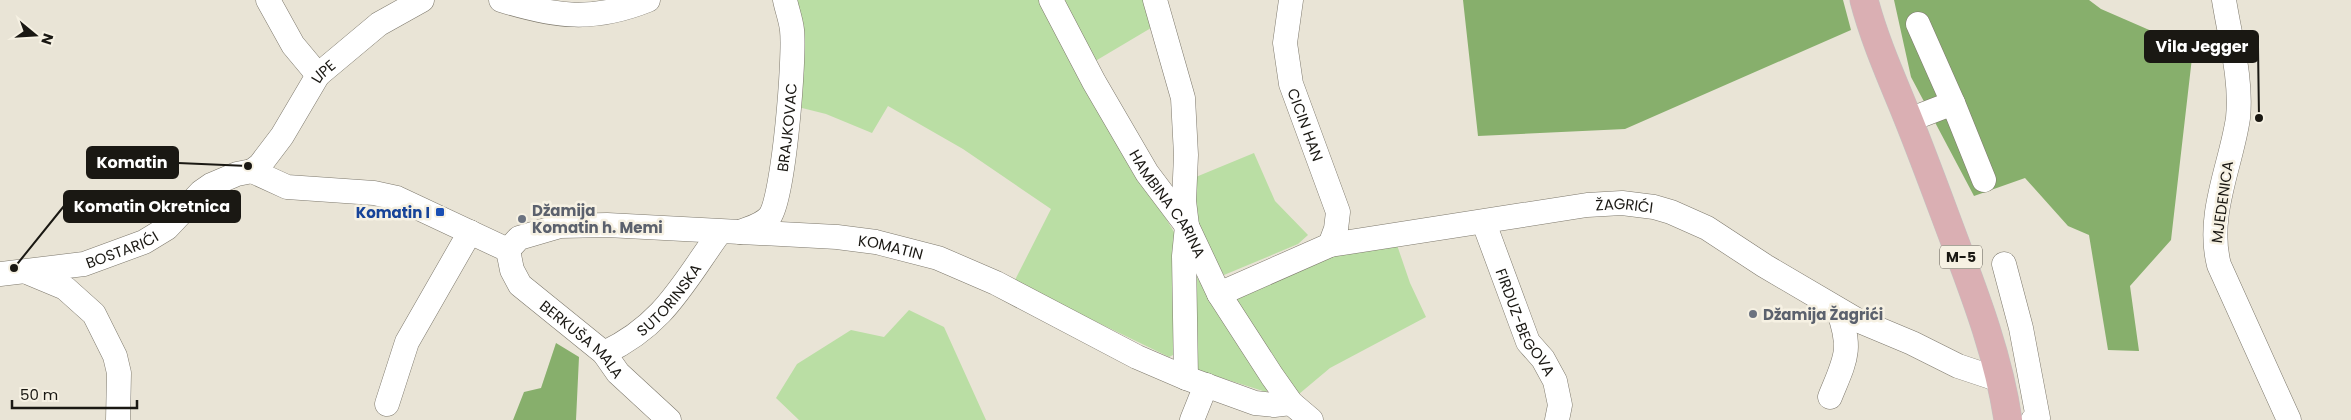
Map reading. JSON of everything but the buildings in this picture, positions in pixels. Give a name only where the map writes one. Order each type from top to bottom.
[{"type":"main road","name":"M-5","points":[[1867,12],[1971,284],[2005,398]]},
{"type":"street","points":[[268,0],[293,44],[318,76]]},
{"type":"street","name":"LIPE","points":[[252,171],[260,165],[282,136],[318,76],[380,24],[422,0]]},
{"type":"street","points":[[500,0],[555,13],[592,16],[622,10],[648,0]]},
{"type":"street","name":"BRAJKOVAC","points":[[728,232],[757,226],[770,216],[779,185],[788,123],[791,74],[792,30],[785,0]]},
{"type":"street","name":"HAMBINA CARINA","points":[[1051,0],[1094,82],[1147,173],[1187,226],[1219,294],[1291,403],[1311,420]]},
{"type":"street","points":[[1155,0],[1183,98],[1186,155],[1184,201],[1187,226],[1184,256],[1196,381],[1192,420]]},
{"type":"street","name":"CICIN HAN","points":[[1291,0],[1285,43],[1291,84],[1338,212],[1336,229],[1330,245]]},
{"type":"street","name":"MJEDENICA","points":[[2224,0],[2239,85],[2238,118],[2222,181],[2214,247],[2218,265],[2289,420]]},
{"type":"street","points":[[1918,24],[1984,180]]},
{"type":"street","points":[[1909,120],[1953,103]]},
{"type":"street","points":[[252,171],[287,188],[374,193],[396,198],[508,250]]},
{"type":"street","name":"BOSTARIĆI","points":[[0,274],[84,264],[144,242],[167,228],[201,192],[211,185],[237,174],[252,171]]},
{"type":"street","name":"ŽAGRIĆI","points":[[1219,294],[1330,245],[1606,203],[1654,207],[1707,228],[1838,310],[1958,366],[1994,378],[2005,398]]},
{"type":"street","name":"FIRDUZ-BEGOVA","points":[[1484,223],[1528,342],[1543,359],[1555,381],[1560,405],[1557,420]]},
{"type":"street","name":"KOMATIN","points":[[508,250],[519,238],[560,226],[607,225],[837,237],[876,242],[938,258],[996,283],[1137,357],[1255,404],[1274,405],[1291,403]]},
{"type":"street","points":[[387,404],[407,342],[470,232]]},
{"type":"street","name":"SUTORINSKA","points":[[604,353],[633,338],[670,304],[728,232]]},
{"type":"street","name":"BERKUŠA MALA","points":[[508,250],[512,270],[520,285],[604,353],[618,373],[669,420]]},
{"type":"street","points":[[2004,264],[2021,328],[2035,419]]},
{"type":"street","points":[[27,272],[65,288],[94,314],[115,356],[119,373],[118,420]]},
{"type":"street","points":[[1830,397],[1844,362],[1847,347],[1847,333],[1838,310]]},
{"type":"green space","points":[[790,0],[1043,0],[1079,72],[1174,232],[1177,353],[1169,357],[1014,282],[1051,209],[963,149],[888,106],[872,133],[826,114],[794,106]]},
{"type":"green space","points":[[1064,0],[1149,0],[1156,25],[1092,63]]},
{"type":"green space","points":[[1463,0],[1843,0],[1851,30],[1625,129],[1478,136]]},
{"type":"green space","points":[[1894,0],[2089,0],[2101,9],[2193,49],[2171,240],[2130,286],[2139,351],[2108,350],[2089,235],[2068,226],[2025,178],[1974,196],[1911,77]]},
{"type":"green space","points":[[1254,153],[1275,201],[1308,235],[1298,244],[1224,275],[1199,232],[1191,179]]},
{"type":"green space","points":[[1397,245],[1410,283],[1426,317],[1330,368],[1299,394],[1274,366],[1233,295],[1325,255]]},
{"type":"green space","points":[[1188,256],[1198,279],[1267,380],[1270,389],[1266,392],[1187,367]]},
{"type":"green space","points":[[909,310],[944,327],[986,420],[799,420],[776,398],[797,364],[851,330],[884,337]]},
{"type":"green space","points":[[556,343],[579,357],[576,420],[513,420],[524,392],[541,388]]},
{"type":"place","name":"Vila Jegger","points":[[2259,118]]},
{"type":"place","name":"Komatin","points":[[248,166]]},
{"type":"place","name":"Komatin I","points":[[440,212]]},
{"type":"place","name":"Džamija Komatin h. Memi","points":[[522,219]]},
{"type":"place","name":"Komatin Okretnica","points":[[14,268]]},
{"type":"place","name":"Džamija Žagrići","points":[[1753,314]]}]
